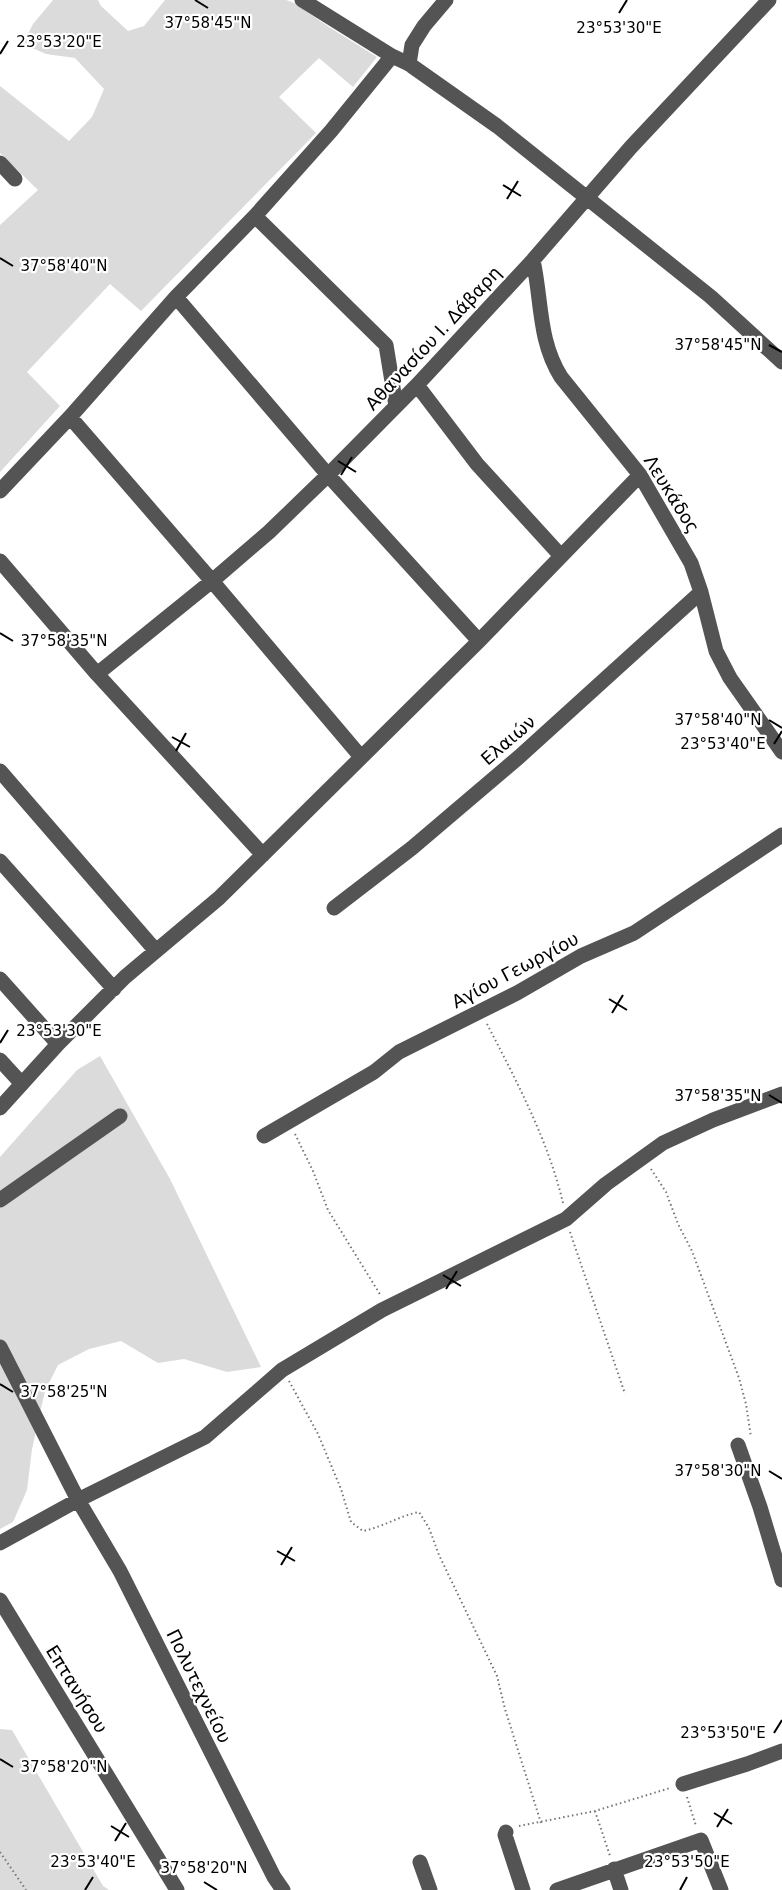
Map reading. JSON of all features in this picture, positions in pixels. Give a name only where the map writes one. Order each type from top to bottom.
[{"type":"street","points":[[302,0],[392,56],[409,64],[497,126],[711,297],[782,362]]},
{"type":"street","points":[[409,64],[412,45],[424,26],[447,0]]},
{"type":"street","name":"Αθανασίου Ι. Δάβαρη","points":[[98,674],[212,582],[269,532],[328,475],[417,385],[533,260],[685,89],[769,0]]},
{"type":"street","points":[[0,491],[70,417],[176,297],[255,216],[331,131],[392,56]]},
{"type":"street","points":[[0,163],[15,179]]},
{"type":"street","points":[[255,216],[386,345],[396,406]]},
{"type":"street","name":"Λευκάδος","points":[[533,260],[545,343],[552,362],[561,377],[640,475],[691,563],[716,651],[730,678],[782,752]]},
{"type":"street","points":[[176,297],[328,475],[479,641]]},
{"type":"street","points":[[417,385],[477,464],[561,556]]},
{"type":"street","points":[[70,417],[361,757]]},
{"type":"street","points":[[0,1108],[58,1044],[114,989],[219,898],[263,855],[479,641],[640,475]]},
{"type":"street","points":[[0,561],[98,674],[263,855]]},
{"type":"street","name":"Ελαιών","points":[[334,908],[412,848],[519,757],[701,592]]},
{"type":"street","points":[[0,771],[156,951]]},
{"type":"street","name":"Αγίου Γεωργίου","points":[[264,1136],[374,1072],[399,1053],[517,993],[581,956],[634,933],[782,835]]},
{"type":"street","points":[[0,861],[114,989]]},
{"type":"street","points":[[0,979],[58,1044]]},
{"type":"street","points":[[0,1060],[22,1084]]},
{"type":"street","points":[[0,1543],[78,1500],[205,1437],[282,1370],[388,1307],[566,1219],[606,1184],[678,1134],[782,1094]]},
{"type":"street","points":[[0,1200],[120,1116]]},
{"type":"street","name":"Πολυτεχνείου","points":[[0,1347],[78,1500],[120,1570],[224,1779],[274,1877],[283,1890]]},
{"type":"street","points":[[746,1444],[760,1507],[782,1580]]},
{"type":"street","name":"Επτανήσου","points":[[0,1600],[177,1890]]},
{"type":"street","points":[[683,1784],[782,1751]]},
{"type":"street","points":[[506,1832],[505,1835],[523,1890]]},
{"type":"street","points":[[557,1890],[701,1840],[721,1890]]},
{"type":"street","points":[[420,1862],[430,1890]]},
{"type":"street","points":[[614,1869],[621,1890]]},
{"type":"path","points":[[481,1011],[537,1124],[558,1182],[566,1219],[625,1394]]},
{"type":"path","points":[[289,1121],[314,1171],[328,1210],[388,1307]]},
{"type":"path","points":[[644,1157],[666,1192],[678,1224],[692,1251],[739,1378],[746,1404],[746,1444]]},
{"type":"path","points":[[282,1370],[318,1434],[342,1489],[351,1522],[363,1531],[380,1528],[407,1514],[419,1512],[429,1527],[439,1555],[497,1676],[541,1823]]},
{"type":"path","points":[[506,1832],[510,1828],[595,1810],[683,1784],[701,1840]]},
{"type":"path","points":[[595,1810],[614,1869]]},
{"type":"path","points":[[0,1851],[27,1890]]},
{"type":"shaded area","points":[[53,0],[98,0],[101,6],[128,31],[144,26],[165,0],[286,0],[377,57],[353,87],[319,58],[279,97],[316,133],[141,311],[110,284],[27,372],[60,406],[0,472],[0,225],[38,190],[0,153],[0,86],[69,141],[92,117],[104,89],[75,58],[46,54],[23,44],[33,24]]},
{"type":"shaded area","points":[[100,1056],[170,1179],[261,1367],[227,1372],[184,1359],[158,1363],[121,1341],[89,1349],[58,1365],[45,1391],[32,1449],[27,1490],[13,1522],[0,1529],[0,1157],[77,1070]]},
{"type":"shaded area","points":[[0,1729],[12,1730],[103,1886],[109,1890],[0,1890]]}]
